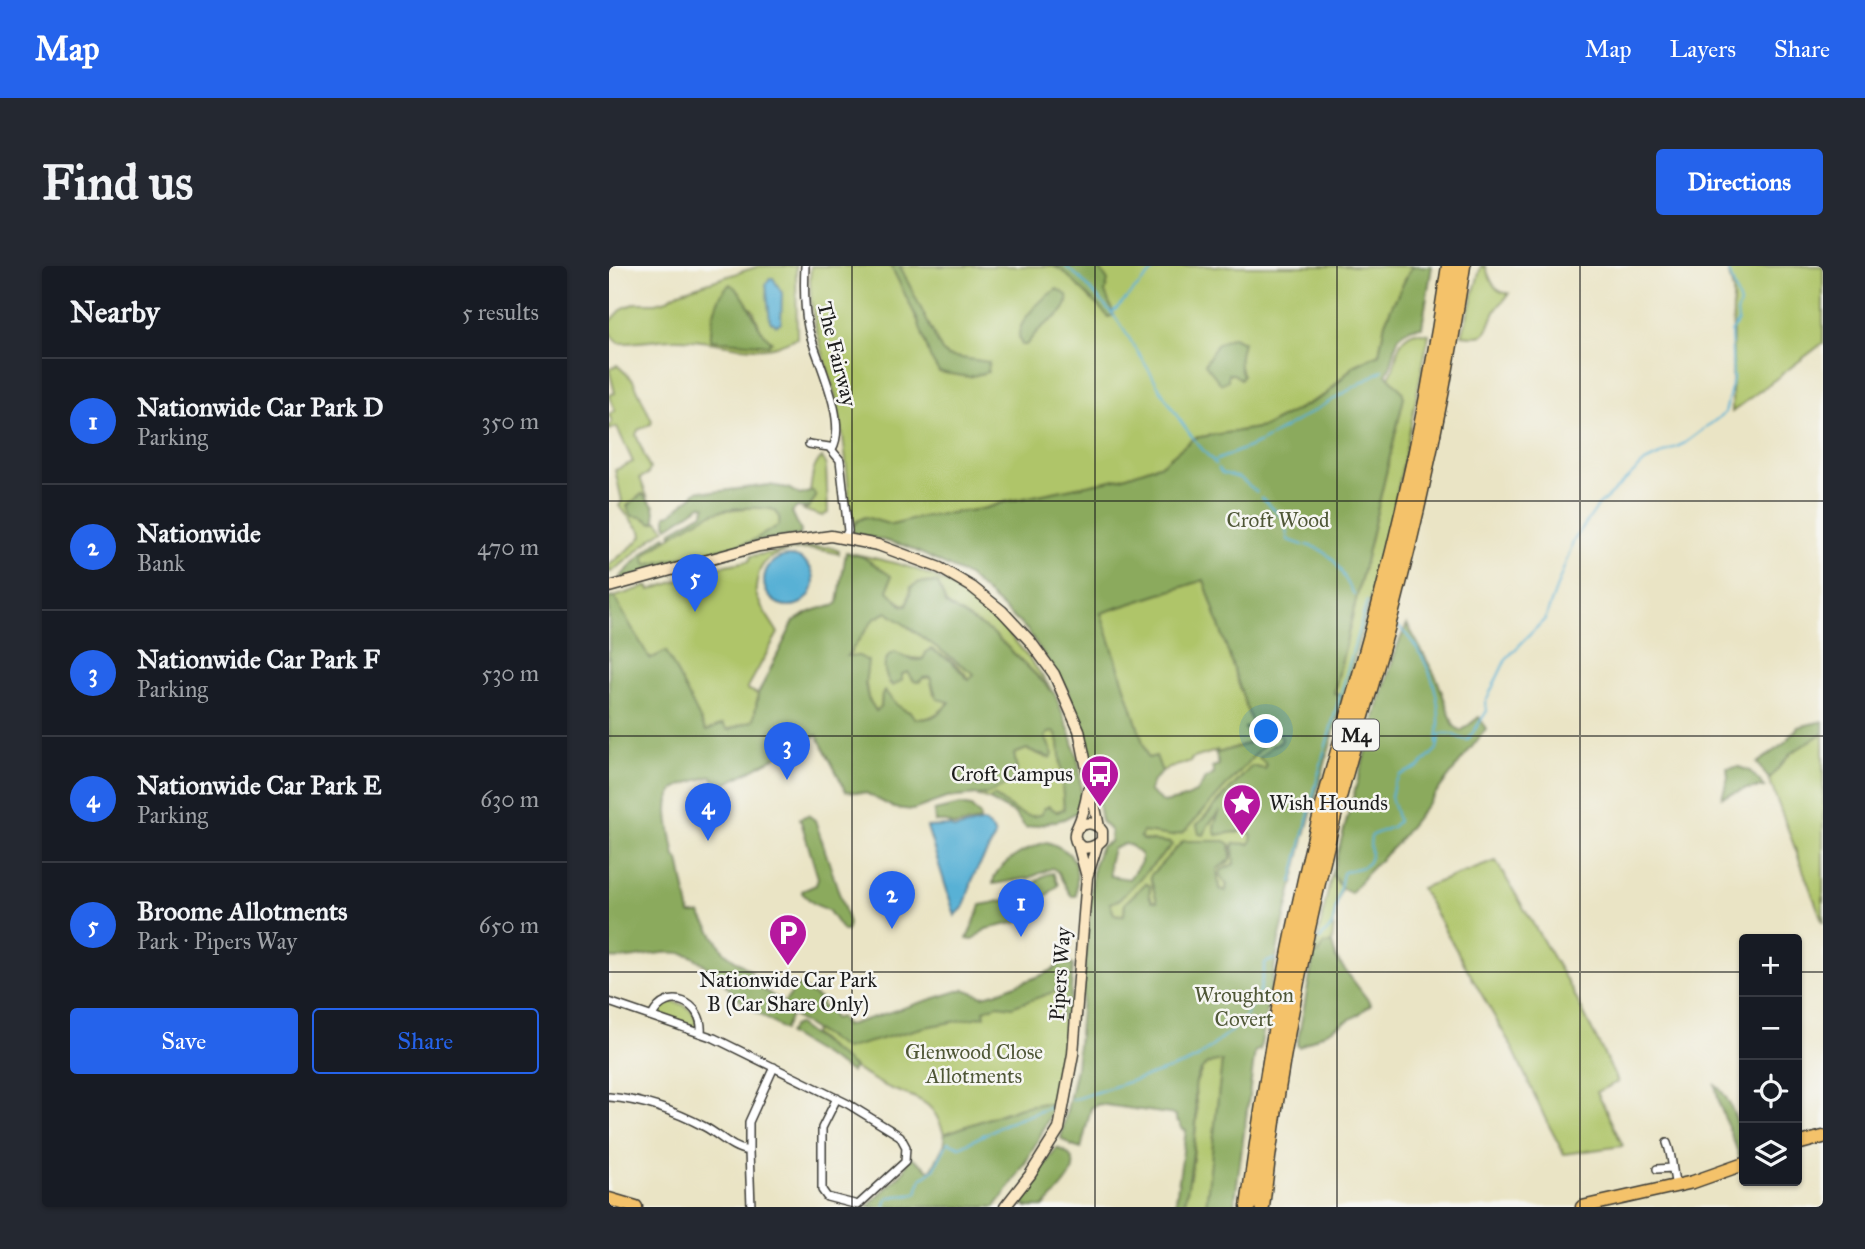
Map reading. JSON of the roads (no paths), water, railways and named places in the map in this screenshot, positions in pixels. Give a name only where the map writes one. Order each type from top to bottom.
[{"type":"highway","name":"M4","points":[[1248,1207],[1271,1050],[1304,886],[1396,538],[1417,446],[1449,266]]},
{"type":"highway","name":"M4","points":[[1262,1207],[1278,1089],[1310,924],[1341,789],[1388,626],[1416,514],[1444,383],[1464,266]]},
{"type":"main road","points":[[609,587],[759,546],[834,536],[878,545],[940,568],[978,591],[1010,619],[1037,649],[1063,691],[1082,742],[1089,787],[1103,836],[1097,845],[1084,848],[1078,844],[1075,837],[1089,787]]},
{"type":"main road","points":[[1077,828],[1087,824],[1099,827]]},
{"type":"main road","name":"Pipers Way","points":[[1078,844],[1087,877]]},
{"type":"main road","name":"Pipers Way","points":[[1005,1207],[1058,1133],[1073,1054],[1087,877],[1097,845]]},
{"type":"main road","points":[[1802,1143],[1823,1137]]},
{"type":"main road","points":[[1582,1207],[1676,1186],[1739,1166]]},
{"type":"main road","points":[[609,1199],[636,1207]]},
{"type":"street","name":"The Fairway","points":[[805,266],[804,303],[808,326],[831,396],[835,421],[837,440],[832,449]]},
{"type":"street","points":[[809,443],[832,449],[840,460],[849,531],[844,540]]},
{"type":"street","points":[[652,1016],[663,1002],[683,1001],[697,1013],[701,1033]]},
{"type":"street","points":[[609,1002],[701,1033],[837,1098],[894,1131],[905,1142],[906,1158],[903,1165],[858,1205],[827,1197],[822,1191],[822,1128],[837,1098]]},
{"type":"street","points":[[751,1207],[749,1122],[774,1067]]},
{"type":"street","points":[[609,1097],[649,1104],[670,1111],[712,1131],[734,1147],[749,1150]]},
{"type":"street","points":[[1667,1143],[1676,1186]]},
{"type":"street","points":[[1657,1169],[1673,1166],[1683,1160]]},
{"type":"water","points":[[773,278],[782,293],[781,322],[777,325],[770,321],[766,284]]},
{"type":"water","points":[[789,556],[807,563],[814,581],[807,599],[789,606],[771,599],[764,581],[771,563]]},
{"type":"water","points":[[984,822],[995,836],[974,875],[964,907],[955,916],[927,827],[949,826],[954,829]]},
{"type":"waterway","points":[[1065,266],[1080,278],[1111,312]]},
{"type":"waterway","points":[[1158,266],[1112,313],[1186,429],[1216,464]]},
{"type":"waterway","points":[[1437,748],[1441,734],[1468,740],[1487,711],[1485,703],[1506,659],[1545,619],[1574,540],[1598,506],[1645,462],[1685,443],[1725,413],[1733,379],[1731,332],[1738,321],[1740,304],[1727,266]]},
{"type":"waterway","points":[[1214,461],[1261,442],[1383,370]]},
{"type":"waterway","points":[[1218,468],[1222,473],[1240,478],[1257,492]]},
{"type":"waterway","points":[[1261,497],[1284,519],[1288,540],[1303,545]]},
{"type":"waterway","points":[[1306,545],[1330,557],[1354,594]]},
{"type":"waterway","points":[[1292,882],[1323,756],[1367,601]]},
{"type":"waterway","points":[[1399,627],[1416,647],[1429,670],[1438,709],[1437,744]]},
{"type":"waterway","points":[[1320,939],[1332,926],[1343,873],[1367,864],[1372,835],[1392,827],[1398,821],[1391,797],[1394,783],[1400,775],[1419,767],[1437,749]]},
{"type":"waterway","points":[[1072,1100],[1185,1064],[1199,1057],[1242,1022],[1260,990],[1265,963],[1275,959]]},
{"type":"waterway","points":[[884,1207],[887,1199],[891,1197],[917,1193],[921,1179],[934,1169],[948,1142],[960,1147],[1005,1124],[1054,1106]]},
{"type":"place","name":"Broome Allotments","points":[[695,612]]},
{"type":"place","name":"Nationwide Car Park F","points":[[787,780]]},
{"type":"place","name":"Croft Campus","points":[[1100,808]]},
{"type":"place","name":"Wish Hounds","points":[[1242,837]]},
{"type":"place","name":"Nationwide Car Park E","points":[[708,841]]},
{"type":"place","name":"Nationwide","points":[[892,929]]},
{"type":"place","name":"Nationwide Car Park D","points":[[1021,937]]},
{"type":"place","name":"Nationwide Car Park B (Car Share Only)","points":[[788,967]]},
{"type":"park label","name":"Croft Wood","points":[[1278,520]]},
{"type":"park label","name":"Wroughton Covert","points":[[1244,1007]]},
{"type":"park label","name":"Glenwood Close Allotments","points":[[974,1064]]}]
